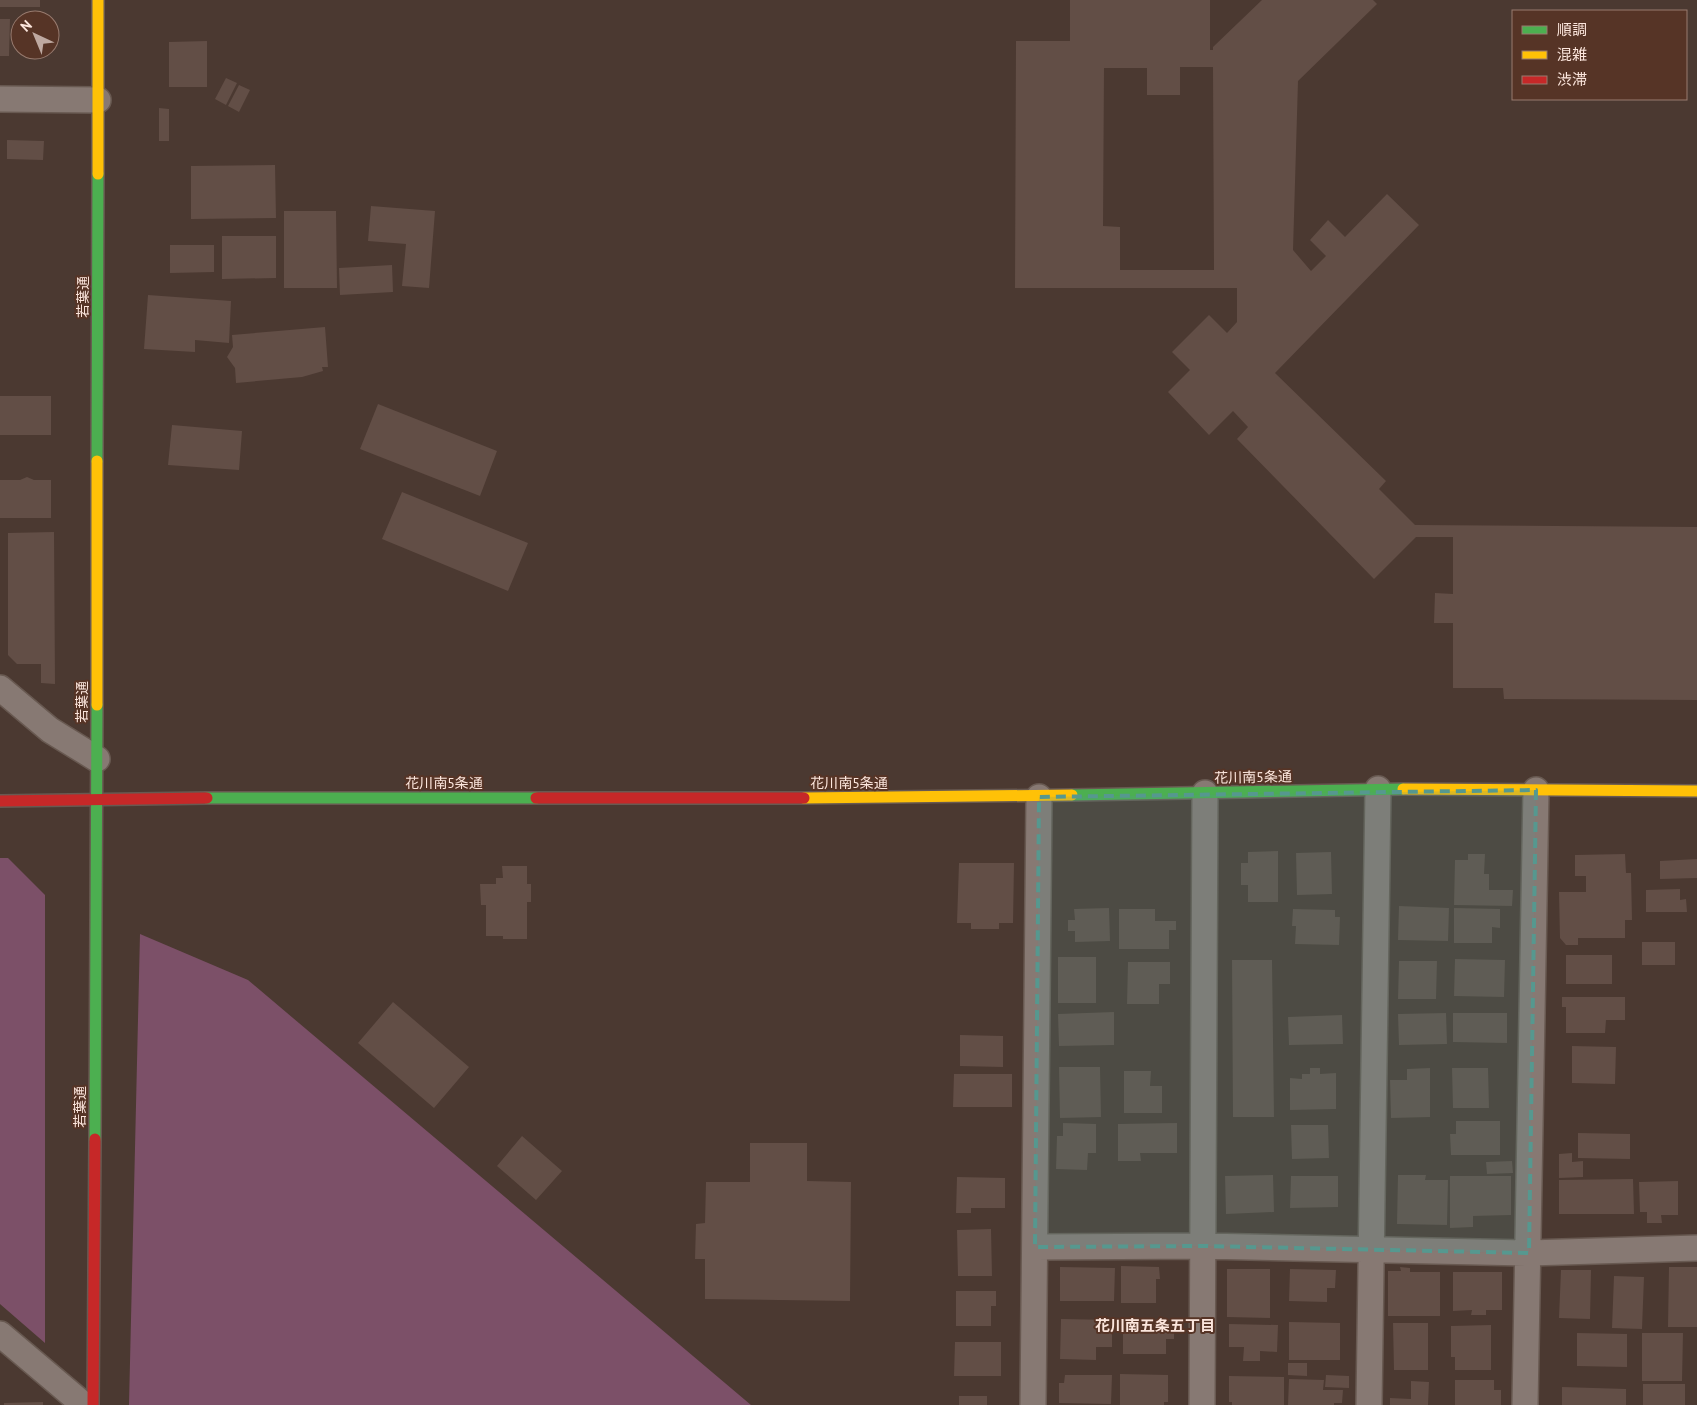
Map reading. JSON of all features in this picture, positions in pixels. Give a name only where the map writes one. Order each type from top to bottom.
[{"type":"street","name":"若葉通","points":[[93,1405],[97,759],[98,0]]},
{"type":"street","points":[[0,99],[98,100]]},
{"type":"street","points":[[0,688],[50,730],[97,759]]},
{"type":"street","points":[[1369,1405],[1378,789]]},
{"type":"street","name":"花川南5条通","points":[[0,801],[148,798],[1039,797],[1378,789],[1697,790]]},
{"type":"street","points":[[1525,1405],[1536,790]]},
{"type":"street","points":[[1202,1405],[1205,793]]},
{"type":"street","points":[[1033,1405],[1039,797]]},
{"type":"street","points":[[1035,1247],[1203,1246],[1529,1253],[1697,1248]]},
{"type":"street","points":[[2,1338],[84,1405]]},
{"type":"highlighted area","points":[[1536,790],[1529,1253],[1203,1246],[1035,1247],[1039,797]]},
{"type":"shaded area","points":[[0,858],[8,858],[45,895],[45,1343],[0,1304]]},
{"type":"shaded area","points":[[140,934],[248,980],[751,1405],[129,1405]]},
{"type":"building","points":[[0,0],[40,0],[40,7],[0,7]]},
{"type":"building","points":[[1070,0],[1210,0],[1210,50],[1213,50],[1213,47],[1262,0],[1373,0],[1377,4],[1298,81],[1293,250],[1311,271],[1326,256],[1310,240],[1328,220],[1345,237],[1387,194],[1419,225],[1275,373],[1386,481],[1379,489],[1415,525],[1697,527],[1697,700],[1504,699],[1503,688],[1453,688],[1453,623],[1434,623],[1435,593],[1453,594],[1453,537],[1416,537],[1374,579],[1237,439],[1248,427],[1233,411],[1209,435],[1168,392],[1190,370],[1172,352],[1209,315],[1227,333],[1237,322],[1237,288],[1015,288],[1016,41],[1070,41]],"holes":[[[1180,67],[1213,67],[1214,270],[1120,270],[1120,227],[1103,226],[1104,68],[1147,68],[1147,95],[1180,95]]]},
{"type":"building","points":[[0,19],[10,19],[9,56],[0,56]]},
{"type":"building","points":[[207,41],[207,87],[169,87],[169,42]]},
{"type":"building","points":[[226,78],[237,83],[226,105],[215,99]]},
{"type":"building","points":[[239,85],[250,90],[239,112],[228,106]]},
{"type":"building","points":[[159,108],[169,109],[169,141],[159,141]]},
{"type":"building","points":[[7,140],[44,141],[43,160],[7,159]]},
{"type":"building","points":[[275,165],[276,218],[191,219],[191,166]]},
{"type":"building","points":[[371,206],[435,211],[429,288],[402,286],[406,244],[368,241]]},
{"type":"building","points":[[284,211],[336,211],[337,288],[284,288]]},
{"type":"building","points":[[222,236],[276,236],[276,278],[222,279]]},
{"type":"building","points":[[170,245],[214,245],[214,272],[170,273]]},
{"type":"building","points":[[392,265],[393,292],[340,295],[339,268]]},
{"type":"building","points":[[148,295],[231,301],[229,343],[195,340],[195,352],[144,349]]},
{"type":"building","points":[[325,327],[328,367],[322,367],[323,371],[302,377],[236,383],[235,368],[227,357],[233,347],[232,335]]},
{"type":"building","points":[[0,396],[51,396],[51,435],[0,435]]},
{"type":"building","points":[[378,404],[497,451],[480,496],[360,449]]},
{"type":"building","points":[[172,425],[242,431],[239,470],[168,465]]},
{"type":"building","points":[[27,477],[34,480],[51,480],[51,518],[0,518],[0,480],[20,480]]},
{"type":"building","points":[[402,492],[528,543],[508,591],[382,539]]},
{"type":"building","points":[[54,532],[55,684],[41,683],[41,664],[17,664],[8,655],[8,533]]},
{"type":"building","points":[[1278,851],[1278,902],[1248,902],[1248,885],[1241,885],[1241,863],[1248,863],[1248,852]]},
{"type":"building","points":[[1331,852],[1332,894],[1297,895],[1296,853]]},
{"type":"building","points":[[1468,854],[1485,854],[1484,874],[1489,874],[1489,890],[1513,890],[1512,906],[1454,905],[1455,860],[1468,860]]},
{"type":"building","points":[[1625,854],[1626,873],[1631,873],[1632,920],[1625,920],[1625,938],[1578,938],[1578,945],[1566,945],[1560,938],[1559,892],[1586,892],[1586,876],[1575,876],[1575,855]]},
{"type":"building","points":[[1697,859],[1697,878],[1660,879],[1660,861]]},
{"type":"building","points":[[959,863],[1014,863],[1013,923],[999,923],[999,929],[971,929],[971,923],[957,923]]},
{"type":"building","points":[[502,866],[527,866],[527,884],[531,884],[531,902],[527,902],[527,939],[503,939],[503,936],[486,936],[486,905],[481,905],[480,884],[496,884],[496,878],[503,878]]},
{"type":"building","points":[[1680,889],[1680,900],[1686,899],[1687,912],[1646,912],[1646,890]]},
{"type":"building","points":[[1399,906],[1449,908],[1448,941],[1398,940]]},
{"type":"building","points":[[1109,908],[1110,941],[1075,942],[1075,931],[1068,931],[1068,920],[1075,920],[1074,909]]},
{"type":"building","points":[[1454,908],[1500,909],[1500,928],[1492,927],[1492,943],[1454,943]]},
{"type":"building","points":[[1119,909],[1155,909],[1155,921],[1176,921],[1176,930],[1169,930],[1169,949],[1119,949]]},
{"type":"building","points":[[1293,909],[1335,910],[1335,917],[1340,917],[1339,945],[1295,944],[1296,926],[1292,926]]},
{"type":"building","points":[[1642,942],[1675,942],[1675,965],[1642,965]]},
{"type":"building","points":[[1566,955],[1612,955],[1612,984],[1566,984]]},
{"type":"building","points":[[1058,957],[1096,957],[1096,1003],[1058,1003]]},
{"type":"building","points":[[1455,959],[1505,960],[1504,997],[1454,996]]},
{"type":"building","points":[[1232,960],[1272,960],[1274,1117],[1233,1117]]},
{"type":"building","points":[[1399,961],[1437,961],[1436,999],[1398,999]]},
{"type":"building","points":[[1128,962],[1170,962],[1170,984],[1159,984],[1159,1004],[1127,1004]]},
{"type":"building","points":[[1562,997],[1625,997],[1625,1020],[1606,1020],[1605,1033],[1566,1033],[1566,1007],[1562,1007]]},
{"type":"building","points":[[393,1002],[469,1067],[434,1108],[358,1043]]},
{"type":"building","points":[[1114,1012],[1114,1045],[1059,1046],[1058,1014]]},
{"type":"building","points":[[1446,1013],[1447,1044],[1399,1045],[1398,1014]]},
{"type":"building","points":[[1453,1013],[1507,1013],[1507,1043],[1453,1042]]},
{"type":"building","points":[[1342,1015],[1343,1044],[1289,1045],[1288,1017]]},
{"type":"building","points":[[960,1035],[1003,1036],[1003,1067],[960,1066]]},
{"type":"building","points":[[1572,1046],[1616,1047],[1615,1084],[1572,1083]]},
{"type":"building","points":[[1059,1067],[1100,1067],[1101,1117],[1060,1118]]},
{"type":"building","points":[[1310,1068],[1320,1068],[1320,1074],[1336,1073],[1336,1109],[1290,1110],[1290,1078],[1302,1079],[1302,1074],[1310,1074]]},
{"type":"building","points":[[1430,1068],[1430,1117],[1391,1118],[1390,1080],[1407,1080],[1407,1069]]},
{"type":"building","points":[[1452,1068],[1488,1068],[1489,1108],[1453,1108]]},
{"type":"building","points":[[1124,1071],[1151,1071],[1150,1086],[1162,1086],[1162,1113],[1124,1113]]},
{"type":"building","points":[[954,1074],[1012,1074],[1012,1107],[953,1107]]},
{"type":"building","points":[[1456,1121],[1500,1121],[1500,1155],[1451,1155],[1450,1134],[1456,1134]]},
{"type":"building","points":[[1063,1123],[1096,1124],[1096,1153],[1088,1153],[1087,1170],[1056,1169],[1057,1136],[1063,1136]]},
{"type":"building","points":[[1177,1123],[1177,1153],[1140,1153],[1141,1161],[1118,1161],[1118,1124]]},
{"type":"building","points":[[1291,1125],[1328,1125],[1329,1158],[1292,1159]]},
{"type":"building","points":[[1578,1133],[1630,1134],[1630,1159],[1578,1158]]},
{"type":"building","points":[[522,1136],[562,1171],[536,1200],[497,1166]]},
{"type":"building","points":[[750,1143],[807,1143],[807,1181],[851,1182],[850,1301],[705,1299],[705,1259],[695,1259],[696,1224],[705,1223],[706,1182],[750,1182]]},
{"type":"building","points":[[1572,1153],[1572,1162],[1583,1161],[1583,1177],[1559,1178],[1559,1154]]},
{"type":"building","points":[[1512,1161],[1513,1173],[1487,1174],[1486,1162]]},
{"type":"building","points":[[1273,1175],[1274,1212],[1226,1214],[1225,1176]]},
{"type":"building","points":[[1398,1175],[1426,1175],[1425,1180],[1448,1180],[1447,1225],[1397,1224]]},
{"type":"building","points":[[1291,1176],[1338,1176],[1338,1207],[1290,1208]]},
{"type":"building","points":[[1450,1176],[1511,1176],[1511,1215],[1473,1216],[1473,1227],[1450,1228]]},
{"type":"building","points":[[957,1177],[1005,1178],[1005,1208],[971,1208],[971,1213],[956,1213]]},
{"type":"building","points":[[1633,1179],[1634,1214],[1559,1214],[1559,1180]]},
{"type":"building","points":[[1678,1181],[1678,1215],[1661,1215],[1662,1223],[1647,1223],[1647,1212],[1640,1212],[1639,1182]]},
{"type":"building","points":[[991,1229],[992,1276],[958,1276],[957,1230]]},
{"type":"building","points":[[1121,1266],[1159,1267],[1160,1279],[1156,1279],[1156,1303],[1121,1303]]},
{"type":"building","points":[[1060,1267],[1115,1268],[1114,1301],[1060,1301]]},
{"type":"building","points":[[1400,1267],[1410,1268],[1410,1272],[1440,1272],[1440,1316],[1388,1316],[1388,1271],[1401,1271]]},
{"type":"building","points":[[1669,1267],[1697,1267],[1697,1327],[1668,1327]]},
{"type":"building","points":[[1227,1269],[1270,1269],[1270,1318],[1227,1317]]},
{"type":"building","points":[[1290,1269],[1336,1270],[1335,1288],[1327,1288],[1327,1302],[1289,1301]]},
{"type":"building","points":[[1561,1270],[1591,1270],[1590,1319],[1559,1318]]},
{"type":"building","points":[[1453,1272],[1502,1272],[1502,1310],[1486,1310],[1486,1315],[1471,1315],[1472,1310],[1453,1311]]},
{"type":"building","points":[[1614,1276],[1644,1277],[1642,1329],[1612,1328]]},
{"type":"building","points":[[956,1291],[996,1291],[996,1306],[991,1306],[991,1326],[956,1326]]},
{"type":"building","points":[[1061,1319],[1112,1320],[1112,1347],[1096,1347],[1096,1360],[1060,1359]]},
{"type":"building","points":[[1289,1322],[1340,1323],[1340,1360],[1289,1360]]},
{"type":"building","points":[[1393,1323],[1428,1323],[1428,1370],[1394,1370]]},
{"type":"building","points":[[1229,1324],[1278,1325],[1277,1352],[1260,1351],[1260,1361],[1243,1361],[1244,1347],[1229,1347]]},
{"type":"building","points":[[1123,1325],[1174,1325],[1174,1339],[1166,1339],[1166,1354],[1123,1354]]},
{"type":"building","points":[[1491,1325],[1491,1370],[1455,1370],[1455,1357],[1451,1357],[1451,1326]]},
{"type":"building","points":[[1577,1333],[1627,1334],[1627,1367],[1577,1366]]},
{"type":"building","points":[[1642,1333],[1683,1333],[1682,1381],[1642,1381]]},
{"type":"building","points":[[955,1342],[1001,1342],[1001,1376],[954,1376]]},
{"type":"building","points":[[1288,1363],[1307,1363],[1307,1376],[1288,1375]]},
{"type":"building","points":[[1120,1374],[1168,1375],[1168,1402],[1164,1402],[1164,1405],[1120,1405]]},
{"type":"building","points":[[1065,1375],[1112,1375],[1111,1404],[1059,1403],[1059,1383],[1064,1383]]},
{"type":"building","points":[[1326,1375],[1349,1376],[1349,1388],[1325,1387]]},
{"type":"building","points":[[1229,1376],[1284,1377],[1284,1405],[1232,1405],[1232,1402],[1229,1402]]},
{"type":"building","points":[[1289,1379],[1324,1380],[1323,1390],[1343,1390],[1342,1403],[1334,1403],[1334,1405],[1288,1405]]},
{"type":"building","points":[[1455,1380],[1494,1380],[1494,1390],[1501,1390],[1501,1405],[1455,1405]]},
{"type":"building","points":[[1411,1381],[1429,1382],[1428,1405],[1390,1405],[1390,1398],[1411,1399]]},
{"type":"building","points":[[1643,1384],[1685,1384],[1685,1405],[1643,1405]]},
{"type":"building","points":[[1562,1387],[1626,1389],[1626,1405],[1562,1405]]},
{"type":"building","points":[[959,1396],[987,1396],[987,1405],[959,1405]]},
{"type":"building","points":[[43,1402],[43,1405],[4,1405],[4,1403]]},
{"type":"traffic: fast","points":[[97,461],[98,174]]},
{"type":"traffic: fast","points":[[95,1139],[97,705]]},
{"type":"traffic: fast","points":[[1072,795],[1403,789]]},
{"type":"traffic: fast","points":[[207,798],[536,798]]},
{"type":"traffic: slow","points":[[98,0],[98,174]]},
{"type":"traffic: slow","points":[[97,461],[97,705]]},
{"type":"traffic: slow","points":[[1403,789],[1697,791]]},
{"type":"traffic: slow","points":[[804,798],[1072,795]]},
{"type":"traffic: jam","points":[[0,801],[207,798]]},
{"type":"traffic: jam","points":[[536,798],[804,798]]},
{"type":"traffic: jam","points":[[93,1405],[95,1139]]},
{"type":"district","name":"花川南五条五丁目","points":[[1155,1325]]}]
